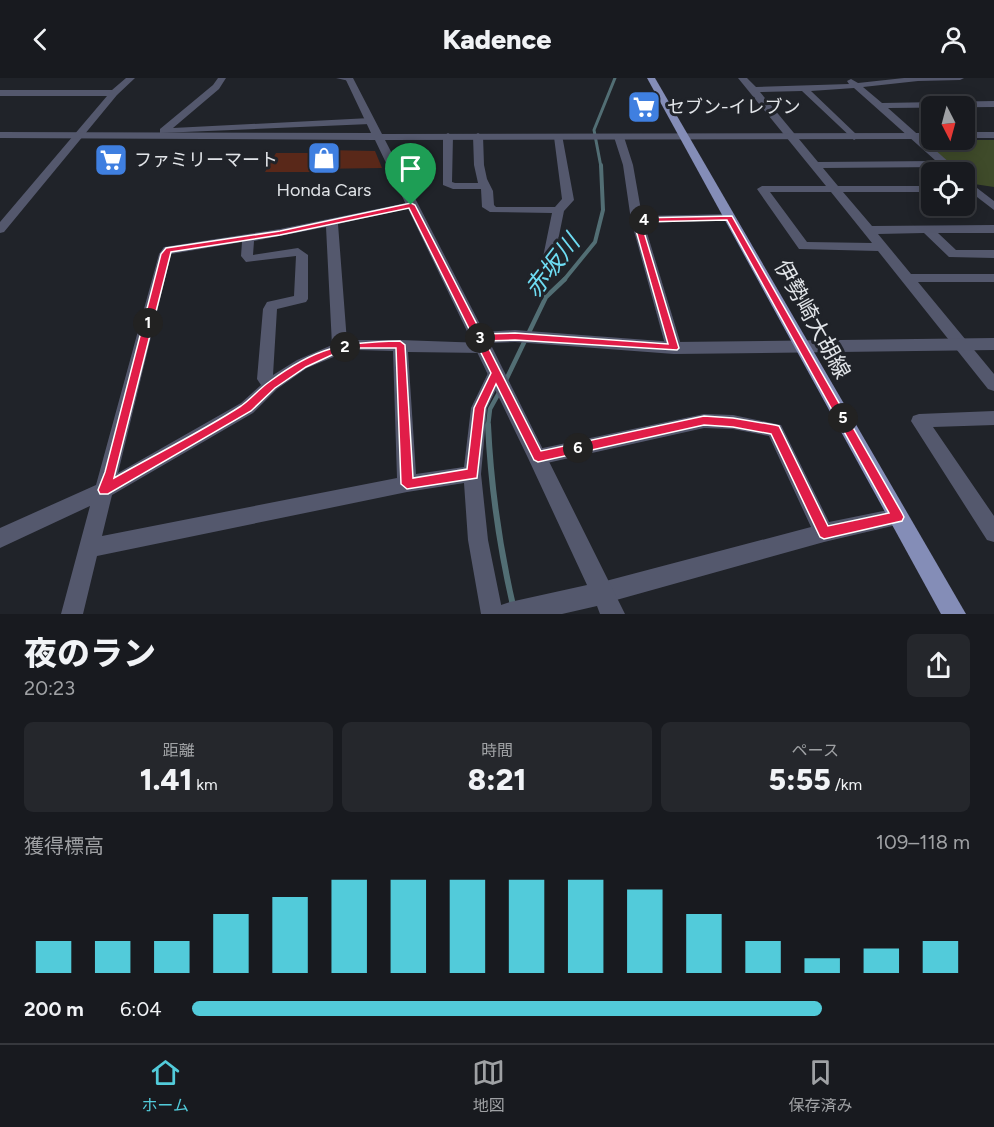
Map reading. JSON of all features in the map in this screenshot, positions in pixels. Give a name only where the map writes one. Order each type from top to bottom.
[{"type":"main road","name":"伊勢崎大胡線","points":[[651,78],[687,138],[729,218],[954,614]]},
{"type":"street","points":[[0,229],[114,93],[131,78]]},
{"type":"street","points":[[222,78],[216,87],[164,131],[374,128],[448,136],[687,138],[921,136]]},
{"type":"street","points":[[340,78],[349,78],[538,457],[607,603]]},
{"type":"street","points":[[742,78],[994,385]]},
{"type":"street","points":[[848,78],[943,162]]},
{"type":"street","points":[[754,90],[804,89],[918,79],[960,78]]},
{"type":"street","points":[[804,89],[854,137]]},
{"type":"street","points":[[0,93],[114,93]]},
{"type":"street","points":[[880,106],[994,104]]},
{"type":"street","points":[[0,135],[374,128]]},
{"type":"street","points":[[975,135],[994,135]]},
{"type":"street","points":[[448,136],[447,183],[453,186],[484,186]]},
{"type":"street","points":[[478,136],[478,161],[484,186],[488,191],[488,207],[494,210],[558,210]]},
{"type":"street","points":[[549,262],[558,210],[568,200],[559,137]]},
{"type":"street","points":[[619,137],[628,165],[637,220],[674,348]]},
{"type":"street","points":[[814,165],[921,164]]},
{"type":"street","points":[[975,187],[994,189]]},
{"type":"street","points":[[881,247],[803,246],[762,189],[921,189]]},
{"type":"street","points":[[975,192],[994,207]]},
{"type":"street","points":[[72,614],[104,490],[111,472],[165,254],[168,250],[332,222],[411,205]]},
{"type":"street","points":[[637,220],[729,218]]},
{"type":"street","points":[[332,222],[340,348]]},
{"type":"street","points":[[868,230],[994,229]]},
{"type":"street","points":[[928,230],[953,254],[994,254]]},
{"type":"street","points":[[248,237],[247,256],[250,259],[298,252],[302,255],[301,299],[272,305],[270,309],[265,379],[271,386]]},
{"type":"street","points":[[908,278],[994,278]]},
{"type":"street","points":[[0,538],[104,490],[247,408],[271,386],[302,364],[340,348],[357,345],[481,343],[515,336],[674,348],[994,344]]},
{"type":"street","points":[[400,345],[407,484]]},
{"type":"street","points":[[492,614],[478,540],[472,474],[479,408],[496,373]]},
{"type":"street","points":[[994,418],[919,422],[994,533]]},
{"type":"street","points":[[538,457],[704,421],[733,422],[775,430],[824,533]]},
{"type":"street","points":[[90,548],[407,484],[472,474]]},
{"type":"street","points":[[510,614],[545,606],[607,603],[824,533],[898,517]]},
{"type":"green space","points":[[975,140],[994,140],[994,187],[975,184],[975,162],[948,162],[933,150],[975,150]]},
{"type":"building","name":"Honda Cars","points":[[324,150],[375,151],[382,168],[265,172],[276,153],[323,153]]},
{"type":"waterway","name":"赤坂川","points":[[601,167],[594,130],[615,78]]},
{"type":"waterway","name":"赤坂川","points":[[564,280],[595,242],[603,210],[601,165]]},
{"type":"waterway","name":"赤坂川","points":[[504,384],[546,297],[564,280]]},
{"type":"waterway","name":"赤坂川","points":[[488,426],[490,409],[500,391]]},
{"type":"waterway","name":"赤坂川","points":[[488,426],[497,520],[515,614]]},
{"type":"place","name":"セブン-イレブン","points":[[644,107]]},
{"type":"place","name":"Honda Cars","points":[[324,158]]},
{"type":"place","name":"ファミリーマート","points":[[111,160]]},
{"type":"route","points":[[411,205],[280,233],[168,250],[165,254],[111,472],[104,490],[247,408],[271,386],[302,364],[340,348],[357,345],[400,345],[407,484],[472,474],[479,408],[496,373],[479,338],[515,336],[674,348],[637,220],[729,218],[898,517],[824,533],[775,430],[733,422],[704,421],[681,425],[538,457],[479,338],[411,205]]}]
